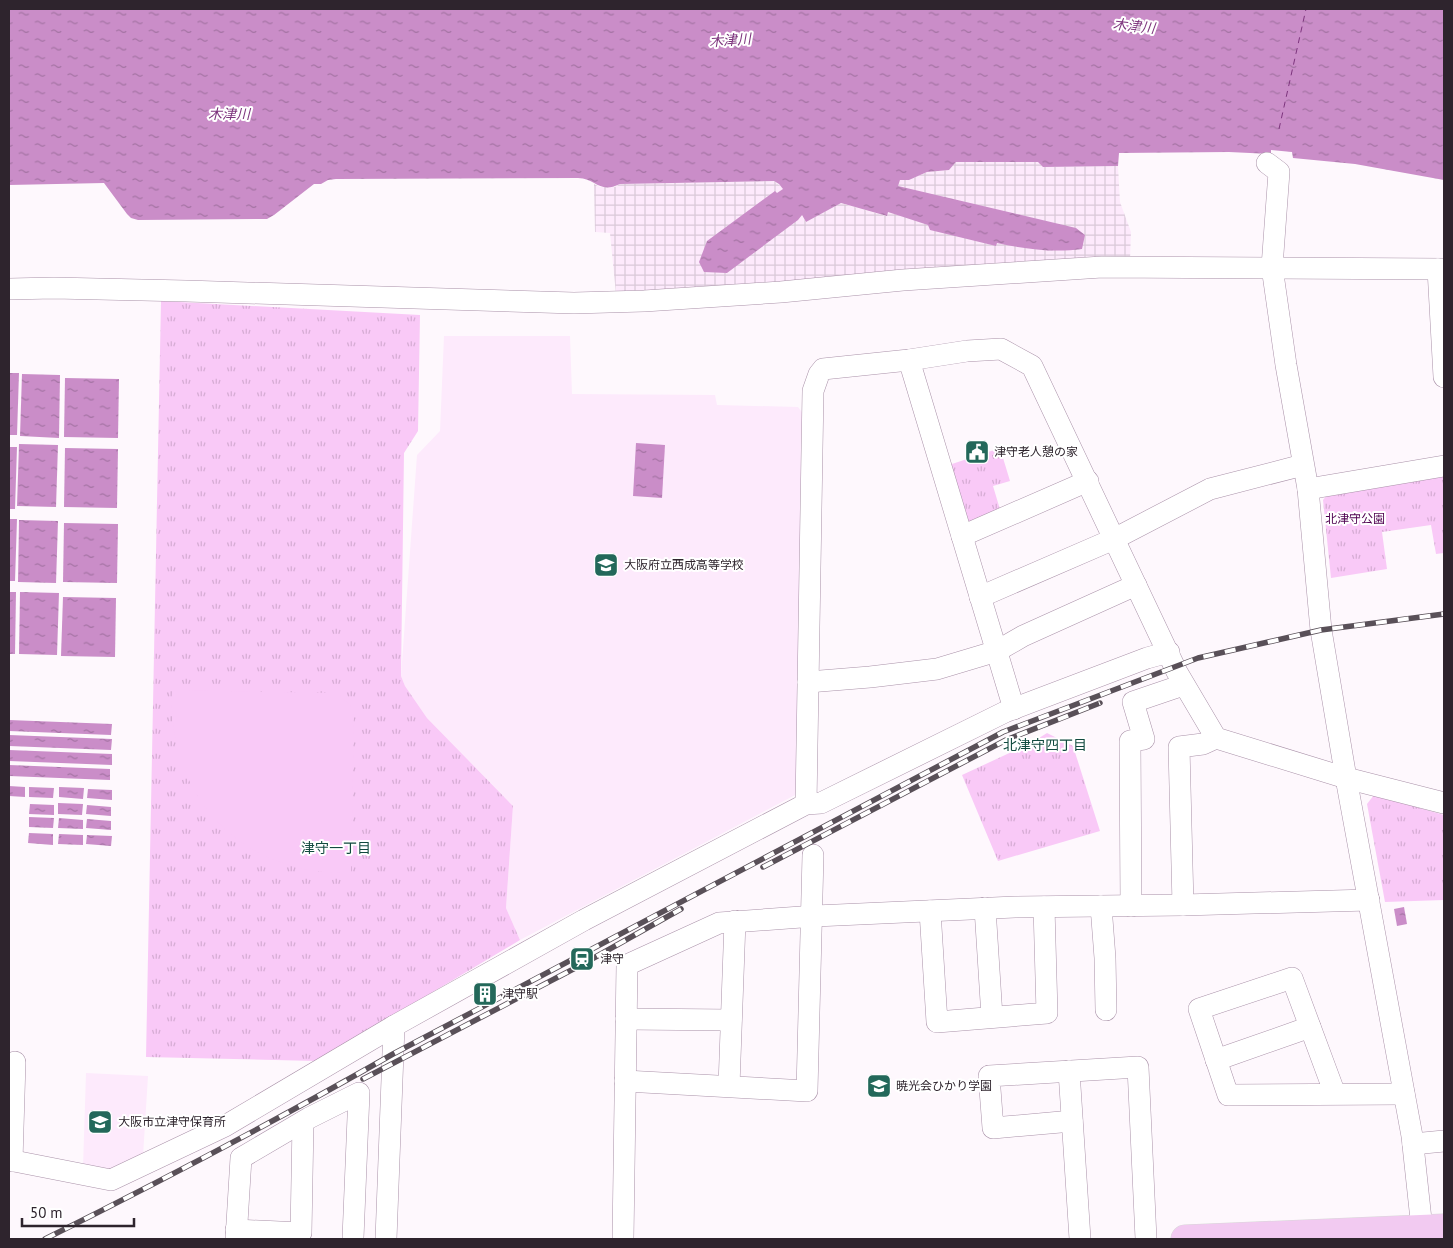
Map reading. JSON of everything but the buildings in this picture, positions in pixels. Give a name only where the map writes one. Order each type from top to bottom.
[{"type":"main road","points":[[1185,1239],[1431,1232]]},
{"type":"street","points":[[1267,163],[1279,172],[1272,267],[1286,365],[1308,489],[1321,630],[1346,778],[1431,1232]]},
{"type":"street","points":[[9,290],[54,288],[574,303],[693,298],[903,280],[1102,267],[1441,269],[1444,377]]},
{"type":"street","points":[[806,804],[813,391],[819,374],[823,369],[909,360],[967,351],[1001,349],[1032,366],[1183,685],[1216,738],[1346,778],[1444,803]]},
{"type":"street","points":[[909,360],[1014,709]]},
{"type":"street","points":[[980,597],[1114,539],[1210,488],[1303,465]]},
{"type":"street","points":[[1308,489],[1444,466]]},
{"type":"street","points":[[962,536],[1088,481]]},
{"type":"street","points":[[808,682],[870,678],[938,669],[997,651],[1023,636],[1136,586]]},
{"type":"street","points":[[15,1062],[10,1160],[111,1180],[225,1126],[394,1026],[584,920],[806,804],[821,803],[1006,712],[1147,658],[1168,652]]},
{"type":"street","points":[[1131,906],[1130,741],[1144,739],[1132,702],[1183,685]]},
{"type":"street","points":[[1183,905],[1180,746],[1203,744],[1216,738]]},
{"type":"street","points":[[625,1081],[807,1091],[814,855]]},
{"type":"street","points":[[623,1239],[627,965],[719,922],[985,908],[1369,900]]},
{"type":"street","points":[[1101,906],[1106,1010]]},
{"type":"street","points":[[930,911],[937,1022],[1047,1013],[1044,907]]},
{"type":"street","points":[[985,908],[992,1017]]},
{"type":"street","points":[[729,1086],[735,922]]},
{"type":"street","points":[[1335,1094],[1292,978],[1199,1009],[1228,1096],[1404,1094]]},
{"type":"street","points":[[626,1019],[731,1020]]},
{"type":"street","points":[[386,1239],[394,1026]]},
{"type":"street","points":[[1216,1060],[1310,1027]]},
{"type":"street","points":[[1072,1121],[993,1128],[989,1076],[1138,1067],[1146,1239]]},
{"type":"street","points":[[1069,1071],[1080,1239]]},
{"type":"street","points":[[303,1122],[301,1233],[236,1235],[241,1158],[303,1122],[359,1093],[353,1238]]},
{"type":"street","points":[[1413,1144],[1444,1141]]},
{"type":"shaded area","points":[[956,162],[1038,162],[1043,167],[1118,166],[1120,202],[1131,232],[1130,260],[616,294],[610,233],[595,232],[594,184],[600,187],[615,187],[620,184],[774,181],[783,188],[806,222],[840,203],[886,216],[900,180],[909,180],[927,172],[949,170]]},
{"type":"shaded area","name":"大阪府立西成高等学校","points":[[444,336],[570,336],[572,394],[715,395],[717,405],[798,407],[805,416],[799,793],[520,940],[506,908],[513,806],[427,718],[405,686],[401,676],[417,455],[440,431]]},
{"type":"shaded area","points":[[86,1073],[148,1076],[143,1156],[109,1174],[83,1167]]},
{"type":"green space","points":[[161,301],[420,315],[418,431],[404,453],[401,676],[405,686],[427,718],[513,806],[506,908],[520,940],[317,1061],[146,1057]]},
{"type":"green space","points":[[1000,448],[1010,481],[993,486],[1002,516],[965,531],[949,465]]},
{"type":"green space","name":"北津守公園","points":[[1444,471],[1444,553],[1436,554],[1431,525],[1382,532],[1387,569],[1331,578],[1323,500],[1327,495]]},
{"type":"green space","points":[[172,690],[337,693],[354,709],[351,873],[312,870],[276,861],[245,845],[219,823],[198,796],[183,765],[174,729]]},
{"type":"green space","points":[[1047,733],[1073,746],[1100,831],[998,861],[962,775],[1031,743]]},
{"type":"green space","points":[[1374,795],[1444,815],[1444,900],[1385,902],[1367,804]]},
{"type":"water","name":"木津川","points":[[9,9],[1444,9],[1444,180],[1355,164],[1293,158],[1292,152],[1271,150],[1271,154],[1229,152],[1119,153],[1118,166],[1043,167],[1038,162],[956,162],[949,170],[927,172],[909,180],[900,180],[898,186],[1076,228],[1085,235],[1082,249],[1039,250],[997,243],[996,246],[930,230],[928,225],[888,212],[887,216],[841,203],[806,222],[802,215],[798,220],[727,273],[704,272],[699,262],[707,241],[775,191],[777,193],[783,189],[774,181],[620,184],[613,187],[602,187],[578,178],[336,179],[328,180],[321,184],[314,184],[267,219],[138,220],[131,218],[127,214],[104,183],[9,185]]},
{"type":"water","points":[[9,373],[19,373],[17,435],[9,435]]},
{"type":"water","points":[[22,374],[60,375],[59,438],[20,436]]},
{"type":"water","points":[[65,378],[119,379],[118,438],[64,437]]},
{"type":"water","points":[[636,443],[665,445],[662,498],[633,496]]},
{"type":"water","points":[[19,444],[58,445],[56,507],[17,506]]},
{"type":"water","points":[[9,447],[17,447],[15,509],[9,509]]},
{"type":"water","points":[[65,448],[118,449],[117,508],[64,507]]},
{"type":"water","points":[[9,519],[17,519],[15,581],[9,581]]},
{"type":"water","points":[[19,520],[58,521],[56,583],[18,582]]},
{"type":"water","points":[[64,523],[118,524],[117,583],[63,582]]},
{"type":"water","points":[[9,592],[16,592],[15,654],[9,654]]},
{"type":"water","points":[[20,592],[59,593],[57,655],[19,654]]},
{"type":"water","points":[[63,597],[116,598],[115,657],[61,656]]},
{"type":"water","points":[[9,720],[112,724],[111,735],[9,731]]},
{"type":"water","points":[[9,735],[112,739],[111,750],[9,746]]},
{"type":"water","points":[[9,750],[112,754],[112,765],[9,761]]},
{"type":"water","points":[[9,765],[110,769],[110,780],[9,776]]},
{"type":"water","points":[[9,786],[25,787],[25,797],[9,796]]},
{"type":"water","points":[[29,787],[54,788],[53,798],[29,797]]},
{"type":"water","points":[[59,787],[84,788],[83,799],[59,797]]},
{"type":"water","points":[[88,789],[112,790],[112,800],[87,798]]},
{"type":"water","points":[[58,803],[83,804],[82,815],[58,814]]},
{"type":"water","points":[[30,804],[54,805],[54,815],[29,814]]},
{"type":"water","points":[[87,805],[111,807],[111,816],[86,814]]},
{"type":"water","points":[[29,817],[54,818],[53,828],[29,827]]},
{"type":"water","points":[[59,818],[83,820],[83,829],[58,828]]},
{"type":"water","points":[[87,819],[111,821],[111,830],[86,828]]},
{"type":"water","points":[[29,833],[53,834],[53,845],[28,843]]},
{"type":"water","points":[[59,834],[83,835],[83,845],[58,844]]},
{"type":"water","points":[[87,835],[112,836],[111,846],[86,844]]},
{"type":"water","points":[[1404,907],[1407,924],[1397,926],[1394,909]]},
{"type":"ferry route","points":[[1279,129],[1306,9]]},
{"type":"railway","points":[[45,1239],[220,1149],[393,1054],[1003,732],[1198,658],[1321,630],[1444,614]]},
{"type":"railway","points":[[763,867],[1006,740],[1100,703]]},
{"type":"railway","points":[[363,1079],[583,964],[681,909]]},
{"type":"place","name":"津守老人憩の家","points":[[977,452]]},
{"type":"place","name":"大阪府立西成高等学校","points":[[606,565]]},
{"type":"place","name":"津守","points":[[582,959]]},
{"type":"place","name":"津守駅","points":[[485,994]]},
{"type":"place","name":"暁光会ひかり学園","points":[[879,1086]]},
{"type":"place","name":"大阪市立津守保育所","points":[[100,1122]]},
{"type":"district","name":"北津守四丁目","points":[[1045,745]]},
{"type":"district","name":"津守一丁目","points":[[336,848]]}]
